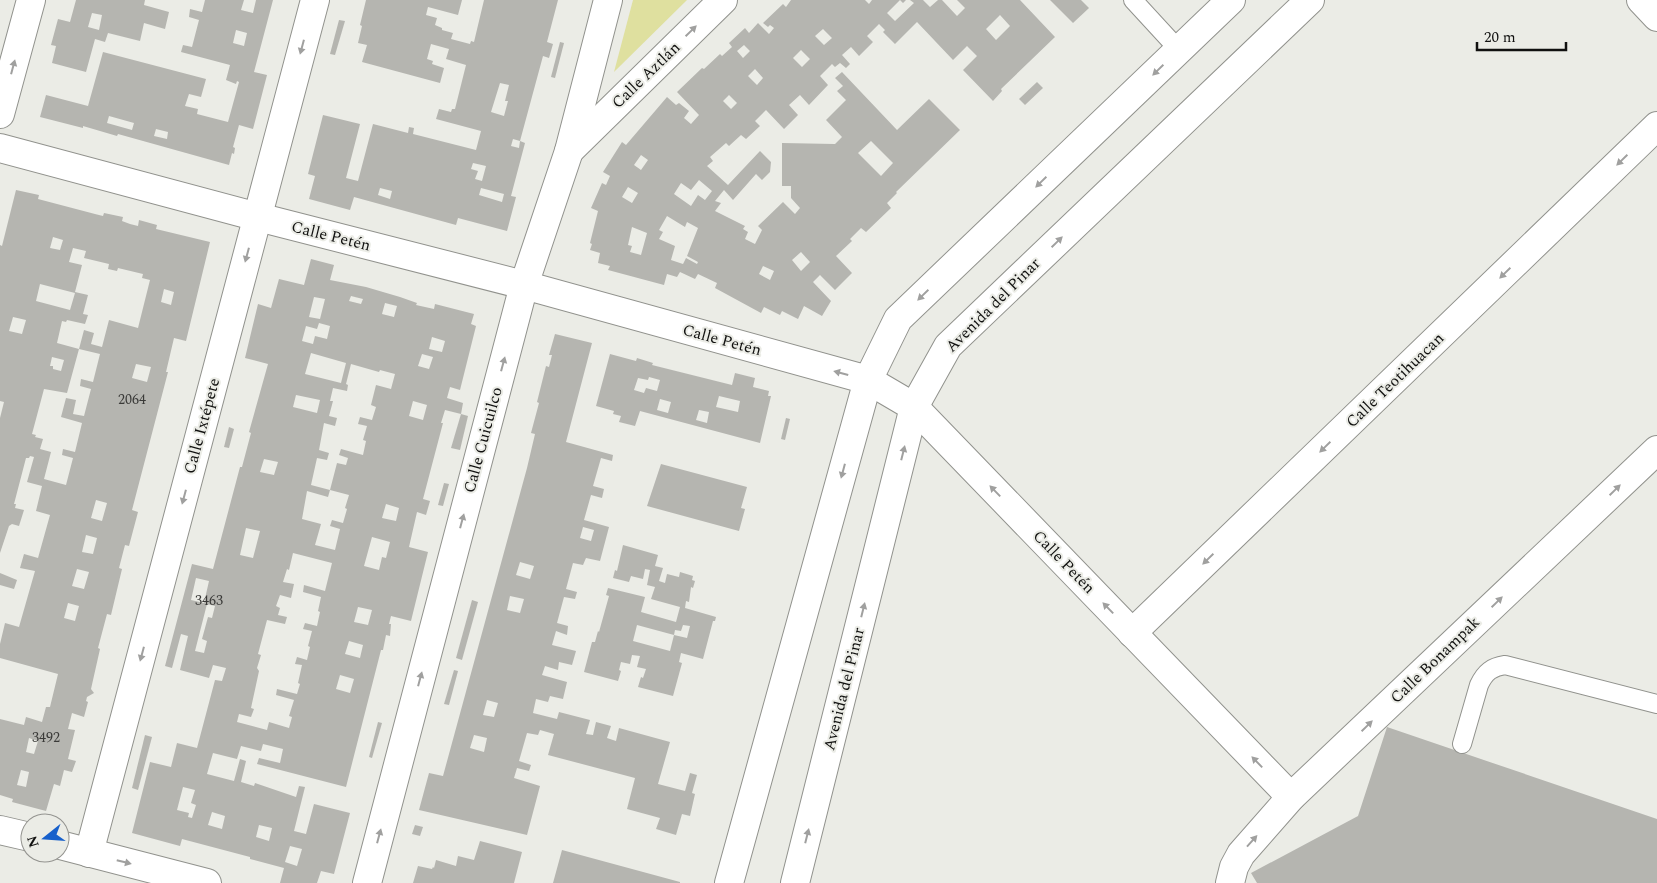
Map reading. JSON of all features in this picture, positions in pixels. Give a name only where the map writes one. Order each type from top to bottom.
[{"type":"street","points":[[0,114],[31,0]]},
{"type":"street","name":"Calle Ixtépete","points":[[89,853],[315,0]]},
{"type":"street","name":"Calle Cuicuilco","points":[[367,883],[524,285],[568,151],[608,0]]},
{"type":"street","name":"Calle Aztlán","points":[[568,151],[724,0]]},
{"type":"street","points":[[729,883],[868,380],[898,319],[1231,0]]},
{"type":"street","name":"Avenida del Pinar","points":[[795,883],[914,407],[948,346],[1310,0]]},
{"type":"street","points":[[1641,0],[1657,17]]},
{"type":"street","name":"Calle Teotihuacan","points":[[1132,633],[1657,126]]},
{"type":"street","name":"Calle Petén","points":[[0,148],[524,285],[868,380],[914,407],[1291,797]]},
{"type":"street","name":"Calle Bonampak","points":[[1230,883],[1234,867],[1241,854],[1291,797],[1657,450]]},
{"type":"street","points":[[0,830],[20,835]]},
{"type":"street","points":[[70,848],[207,883]]},
{"type":"lane","points":[[1133,0],[1179,50]]},
{"type":"lane","points":[[1462,744],[1483,676],[1490,669],[1497,666],[1505,665],[1657,704]]},
{"type":"green space","points":[[633,0],[687,0],[614,72]]},
{"type":"building","points":[[76,0],[145,0],[144,5],[169,12],[165,29],[144,23],[140,41],[108,33],[105,42],[95,39],[86,72],[52,63],[56,46],[51,45],[58,19],[70,22]],"holes":[[[92,13],[102,15],[99,30],[88,27]]]},
{"type":"building","points":[[205,0],[244,0],[241,10],[253,13],[256,0],[273,0],[254,72],[267,75],[253,129],[239,125],[233,147],[235,148],[234,154],[232,153],[229,165],[118,134],[117,136],[83,126],[83,128],[40,117],[46,95],[88,106],[103,52],[206,79],[201,97],[189,94],[185,106],[198,109],[197,114],[228,122],[239,82],[237,81],[236,84],[226,80],[230,65],[181,52],[183,45],[192,47],[199,20],[189,17],[190,9],[202,12]],"holes":[[[236,30],[247,33],[244,46],[233,43]],[[109,116],[134,123],[132,130],[107,123]],[[156,129],[168,132],[167,139],[154,136]]]},
{"type":"building","points":[[366,0],[462,0],[458,15],[428,7],[426,15],[437,18],[435,25],[442,28],[442,30],[453,33],[451,39],[470,44],[471,41],[474,42],[484,0],[558,0],[547,42],[553,44],[549,58],[543,56],[520,141],[525,143],[511,196],[516,197],[507,231],[458,218],[456,225],[354,197],[350,210],[309,199],[315,176],[308,174],[323,115],[360,124],[346,178],[358,181],[373,124],[408,133],[409,127],[414,128],[413,134],[476,150],[481,131],[436,119],[439,109],[451,112],[452,109],[455,109],[466,65],[446,59],[449,49],[431,44],[427,59],[433,61],[432,64],[444,68],[440,83],[362,62],[367,45],[358,43],[362,26],[360,25]],"holes":[[[500,83],[509,85],[505,101],[508,101],[504,116],[491,112]],[[513,139],[520,141],[519,148],[511,146]],[[473,163],[486,166],[482,181],[475,179],[478,171],[471,169]],[[380,188],[392,191],[390,199],[378,195]],[[481,188],[504,194],[502,202],[479,195]]]},
{"type":"building","points":[[791,0],[865,0],[869,4],[872,0],[900,0],[887,13],[895,21],[914,3],[910,0],[923,0],[930,7],[938,0],[942,0],[957,16],[965,8],[957,0],[1020,0],[1055,37],[1001,89],[1002,91],[993,101],[963,70],[977,56],[967,46],[953,60],[917,22],[895,44],[883,32],[885,30],[879,24],[867,36],[873,42],[859,56],[851,47],[842,55],[850,64],[846,68],[840,63],[835,67],[832,64],[820,76],[828,85],[809,105],[800,95],[789,105],[798,115],[784,129],[766,110],[755,121],[760,126],[746,139],[741,135],[729,146],[726,143],[710,157],[713,161],[707,166],[728,185],[760,151],[771,162],[770,172],[762,180],[756,174],[733,200],[724,190],[715,201],[721,203],[715,211],[745,226],[743,229],[748,232],[745,239],[755,244],[762,230],[758,226],[783,202],[795,214],[800,208],[791,198],[791,186],[782,186],[782,143],[835,144],[842,137],[826,120],[846,100],[837,91],[843,86],[835,78],[842,72],[897,130],[929,99],[960,130],[896,192],[887,203],[891,208],[866,232],[861,228],[850,239],[852,241],[836,256],[852,273],[835,290],[820,275],[813,282],[831,301],[822,316],[804,306],[798,319],[782,311],[780,315],[764,307],[761,313],[715,288],[717,283],[698,274],[695,279],[680,272],[677,277],[667,274],[664,285],[608,270],[610,266],[598,263],[600,253],[590,250],[592,244],[590,243],[598,211],[591,208],[602,183],[606,185],[610,176],[603,172],[622,142],[626,145],[667,97],[676,105],[679,103],[689,111],[684,118],[691,124],[699,115],[677,92],[702,68],[704,69],[720,54],[722,56],[732,47],[729,43],[745,28],[749,33],[758,23],[769,34],[774,28],[770,25],[768,27],[763,23],[783,4],[786,7]],"holes":[[[1000,15],[1010,26],[996,40],[986,29]],[[823,29],[832,38],[824,45],[815,36]],[[744,45],[750,51],[743,58],[737,51]],[[801,50],[810,59],[802,67],[793,58]],[[755,69],[763,78],[757,85],[748,76]],[[729,95],[737,103],[731,109],[723,101]],[[871,141],[893,163],[881,176],[858,153]],[[641,155],[648,160],[641,170],[634,165]],[[699,180],[712,191],[705,200],[698,195],[691,206],[674,194],[681,183],[691,190]],[[628,187],[638,193],[632,203],[622,197]],[[667,216],[685,227],[687,222],[698,228],[687,256],[698,262],[697,264],[686,258],[683,264],[671,260],[675,246],[659,239],[663,232],[659,230]],[[632,227],[647,233],[641,255],[630,252],[632,246],[628,245]],[[801,252],[810,262],[801,271],[792,260]],[[763,266],[774,271],[770,280],[759,274]]]},
{"type":"building","points":[[1050,0],[1081,0],[1089,8],[1073,23]]},
{"type":"building","points":[[339,20],[345,21],[335,55],[330,54]]},
{"type":"building","points":[[560,42],[564,43],[555,78],[551,77]]},
{"type":"building","points":[[1037,82],[1043,88],[1025,105],[1019,99]]},
{"type":"building","points":[[16,190],[39,195],[38,199],[95,214],[103,216],[104,213],[123,217],[122,221],[130,224],[138,226],[139,220],[157,225],[156,229],[210,242],[186,341],[174,338],[166,372],[168,372],[132,510],[138,512],[129,546],[125,545],[119,568],[122,569],[111,615],[107,614],[98,648],[100,649],[91,689],[94,693],[87,697],[86,701],[88,702],[84,717],[72,713],[68,729],[75,730],[68,759],[76,761],[72,772],[64,770],[60,786],[54,784],[46,811],[12,802],[13,799],[0,795],[0,719],[24,725],[26,717],[42,722],[46,707],[50,707],[58,674],[0,658],[0,644],[5,623],[19,627],[35,571],[20,568],[24,554],[38,558],[50,515],[36,511],[42,486],[27,482],[34,457],[30,456],[26,458],[14,504],[16,504],[15,508],[24,510],[19,526],[12,524],[9,526],[0,553],[0,418],[4,402],[0,401],[0,245],[2,246]],"holes":[[[53,237],[63,240],[60,250],[50,248]],[[73,248],[86,251],[84,258],[109,264],[108,269],[117,271],[118,268],[143,274],[142,278],[150,280],[138,328],[109,320],[102,347],[91,344],[94,333],[84,330],[79,349],[57,343],[62,321],[66,322],[67,320],[85,324],[88,315],[83,314],[88,295],[75,292],[82,265],[69,262]],[[40,284],[75,293],[70,310],[36,301]],[[164,289],[174,292],[171,305],[161,302]],[[13,317],[26,320],[22,334],[9,331]],[[79,349],[100,354],[93,382],[81,379],[80,386],[91,389],[84,416],[73,414],[76,400],[66,398],[61,417],[82,423],[75,452],[63,449],[62,455],[73,458],[66,485],[44,479],[51,452],[40,449],[43,439],[32,434],[44,389],[67,393]],[[52,357],[64,360],[61,371],[53,369],[53,366],[50,366]],[[136,364],[151,367],[147,382],[132,378]],[[96,500],[107,503],[102,521],[91,518]],[[86,535],[97,538],[93,554],[82,552]],[[77,569],[89,572],[84,589],[72,586]],[[68,603],[79,606],[75,621],[64,618]],[[29,738],[38,741],[34,754],[26,752]],[[21,770],[29,772],[26,787],[17,785]]]},
{"type":"building","points":[[311,259],[334,265],[330,280],[366,287],[417,303],[416,305],[434,309],[435,304],[474,314],[471,324],[476,326],[460,390],[450,387],[447,398],[463,403],[461,414],[445,410],[423,499],[430,501],[426,515],[417,512],[409,547],[428,552],[411,621],[391,616],[389,624],[391,624],[390,636],[386,635],[383,650],[381,650],[346,787],[257,764],[259,758],[280,763],[283,749],[263,744],[261,751],[241,746],[237,759],[213,753],[207,774],[234,781],[240,759],[246,761],[241,782],[254,786],[255,783],[296,797],[299,786],[305,787],[294,831],[306,834],[314,804],[350,813],[334,874],[321,871],[317,883],[280,883],[284,868],[182,839],[180,846],[132,833],[150,762],[171,767],[177,743],[197,748],[215,680],[222,681],[226,668],[213,665],[209,678],[180,670],[188,636],[181,634],[172,668],[165,666],[192,564],[213,569],[251,433],[249,432],[268,364],[245,358],[258,304],[271,308],[279,279],[304,285]],"holes":[[[351,296],[363,299],[361,304],[349,301]],[[314,297],[325,299],[320,319],[309,317]],[[385,303],[397,306],[394,317],[382,314]],[[319,323],[330,326],[327,339],[315,336],[313,344],[302,341],[306,326],[317,329]],[[432,337],[445,341],[442,352],[429,349]],[[311,353],[346,363],[341,383],[305,374]],[[422,354],[433,357],[429,369],[418,366]],[[351,364],[379,372],[380,370],[395,374],[391,389],[376,385],[371,405],[376,407],[372,420],[360,417],[358,424],[367,426],[363,440],[366,441],[363,455],[341,449],[339,455],[348,458],[346,465],[337,463],[330,490],[311,485],[317,458],[327,460],[329,453],[319,450],[324,423],[335,426],[337,418],[329,416],[333,401],[330,401],[333,388],[347,391],[348,385],[346,384]],[[296,395],[320,400],[317,413],[293,407]],[[413,401],[427,405],[423,420],[409,416]],[[264,459],[278,462],[274,475],[260,472]],[[330,490],[349,495],[343,523],[332,520],[330,526],[340,529],[335,550],[315,545],[321,524],[302,519],[307,491],[328,497]],[[386,504],[399,508],[396,521],[382,518]],[[246,528],[260,531],[253,558],[240,555]],[[372,537],[390,542],[386,558],[382,557],[379,570],[364,566]],[[293,553],[332,563],[325,591],[304,585],[303,592],[321,597],[318,611],[320,612],[317,626],[305,623],[303,629],[312,631],[307,660],[297,657],[295,664],[302,665],[297,694],[277,689],[276,695],[294,700],[289,716],[292,717],[289,728],[269,722],[267,730],[237,722],[239,714],[251,717],[254,709],[251,708],[259,671],[257,668],[261,655],[258,654],[267,620],[285,624],[287,617],[278,615],[280,608],[276,606],[280,595],[291,598],[294,584],[283,582],[287,569],[289,570]],[[196,578],[209,581],[204,603],[191,600]],[[207,604],[215,606],[212,618],[208,617],[202,639],[207,641],[204,653],[195,651]],[[358,607],[372,610],[368,625],[354,622]],[[349,641],[363,645],[360,658],[345,654]],[[340,675],[354,679],[350,693],[336,689]],[[183,787],[195,790],[191,803],[196,805],[192,818],[188,817],[189,813],[177,810]],[[212,812],[225,816],[222,829],[208,825]],[[259,825],[272,828],[269,841],[256,837]],[[290,846],[302,849],[297,866],[285,862]]]},
{"type":"building","points":[[555,334],[592,343],[566,442],[613,455],[612,461],[601,458],[593,486],[604,489],[602,498],[591,495],[584,520],[609,527],[600,561],[586,558],[583,565],[573,563],[566,589],[577,592],[575,599],[564,597],[557,623],[568,626],[567,635],[556,631],[552,645],[576,651],[572,665],[559,662],[558,670],[545,666],[542,675],[567,682],[563,699],[550,696],[548,702],[536,699],[533,713],[557,719],[559,712],[590,720],[586,734],[593,735],[596,722],[611,726],[607,738],[616,741],[619,728],[670,742],[658,784],[685,791],[690,773],[697,775],[692,793],[695,794],[690,816],[682,814],[676,835],[656,829],[660,818],[627,809],[635,778],[548,755],[554,734],[540,730],[538,735],[527,733],[519,761],[531,765],[529,771],[517,768],[514,778],[540,786],[527,835],[419,810],[429,773],[443,776],[527,468],[535,434],[531,433],[539,403],[537,402],[546,366],[549,367],[552,355],[549,355]],"holes":[[[583,527],[594,530],[591,541],[580,538]],[[520,562],[534,566],[530,579],[516,575]],[[510,596],[524,599],[520,613],[507,610]],[[487,700],[498,703],[494,717],[483,715]],[[474,735],[487,738],[484,752],[470,748]]]},
{"type":"building","points":[[610,354],[636,361],[637,358],[653,363],[652,365],[732,385],[735,373],[755,378],[753,387],[769,391],[768,396],[771,396],[760,443],[640,411],[635,426],[619,422],[621,416],[613,414],[614,411],[596,406]],"holes":[[[649,377],[660,380],[657,391],[646,388],[644,393],[634,390],[638,378],[648,380]],[[719,396],[740,401],[738,412],[716,407]],[[660,399],[671,402],[668,413],[657,410]],[[699,410],[709,412],[707,423],[696,420]]]},
{"type":"building","points":[[461,414],[468,416],[460,450],[451,448]]},
{"type":"building","points":[[786,418],[790,419],[785,440],[781,439]]},
{"type":"building","points":[[229,427],[234,429],[229,448],[224,447]]},
{"type":"building","points":[[661,464],[747,487],[741,508],[745,509],[739,531],[647,506]]},
{"type":"building","points":[[444,483],[449,484],[443,506],[438,505]]},
{"type":"building","points":[[623,545],[658,555],[655,566],[663,568],[659,581],[665,583],[667,574],[679,577],[680,572],[693,576],[692,580],[695,581],[693,588],[691,587],[689,602],[686,601],[685,608],[716,617],[715,621],[713,621],[703,659],[681,653],[679,662],[682,663],[673,696],[638,687],[646,669],[637,667],[640,656],[632,655],[630,664],[621,662],[618,681],[584,672],[592,642],[595,642],[599,632],[609,596],[606,595],[608,588],[645,597],[641,612],[676,622],[680,607],[651,599],[655,587],[647,585],[650,570],[645,569],[643,579],[631,576],[629,582],[613,578],[615,570],[617,571]],"holes":[[[637,625],[674,635],[670,651],[633,641]],[[683,625],[690,626],[687,638],[674,635],[675,630],[681,631]]]},
{"type":"building","points":[[0,573],[17,580],[14,589],[0,585]]},
{"type":"building","points":[[472,600],[478,602],[462,660],[456,658]]},
{"type":"building","points":[[454,670],[458,671],[449,705],[444,704]]},
{"type":"building","points":[[378,722],[382,723],[372,758],[369,757]]},
{"type":"building","points":[[1387,727],[1657,819],[1657,883],[1257,883],[1251,873],[1358,816]]},
{"type":"building","points":[[145,735],[152,737],[138,790],[132,788]]},
{"type":"building","points":[[415,825],[423,827],[420,836],[412,834]]},
{"type":"building","points":[[480,841],[522,852],[514,883],[413,883],[418,866],[432,869],[436,860],[456,866],[458,856],[474,860]]},
{"type":"building","points":[[562,850],[680,882],[680,883],[553,883]]}]
